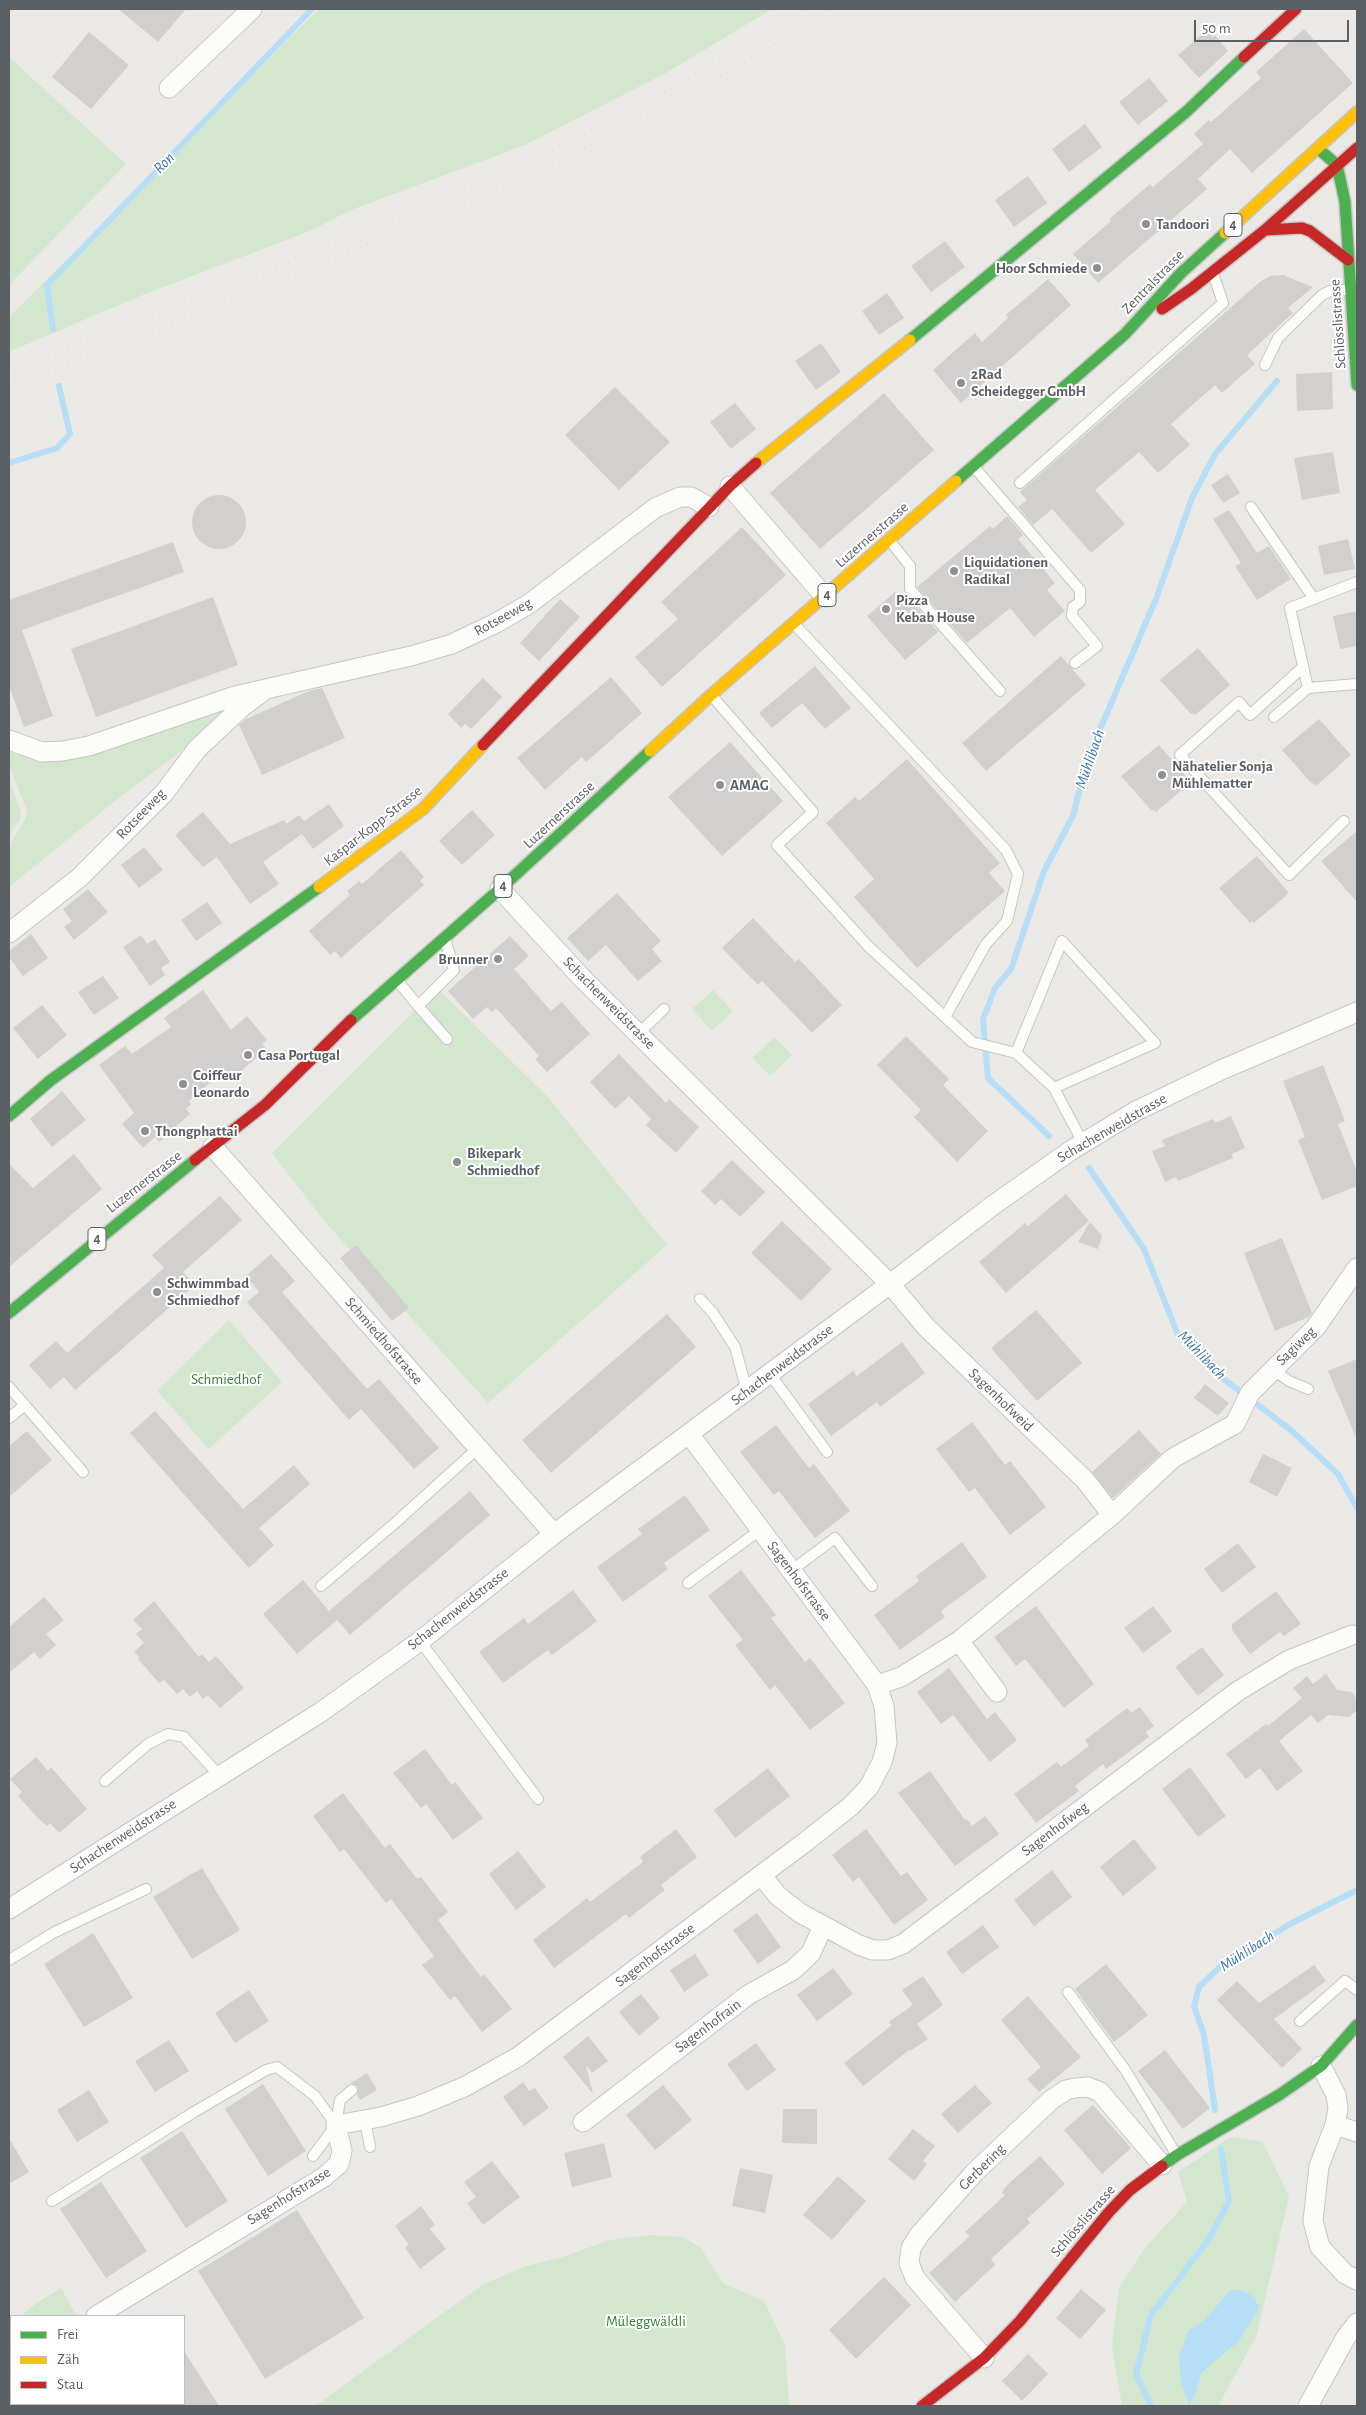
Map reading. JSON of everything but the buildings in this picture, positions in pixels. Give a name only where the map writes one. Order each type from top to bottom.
[{"type":"main road","name":"Kaspar-Kopp-Strasse","points":[[9,1116],[51,1080],[286,912],[423,809],[730,486],[770,450],[938,318],[1186,112],[1296,9]]},
{"type":"main road","name":"Zentralstrasse","points":[[1125,334],[1180,273],[1357,112]]},
{"type":"main road","points":[[1317,147],[1337,165]]},
{"type":"main road","name":"Zentralstrasse","points":[[1125,334],[1213,272],[1265,230],[1357,148]]},
{"type":"main road","name":"Schlösslistrasse","points":[[1337,165],[1345,202],[1357,385]]},
{"type":"main road","name":"Schlösslistrasse","points":[[1265,230],[1302,228],[1310,231],[1348,260]]},
{"type":"main road","name":"Luzernerstrasse","points":[[9,1313],[144,1200],[265,1105],[396,979],[500,889],[711,695],[1125,334]]},
{"type":"main road","name":"Schlösslistrasse","points":[[922,2406],[984,2358],[1020,2321],[1108,2212],[1130,2190],[1169,2160],[1279,2095],[1321,2066],[1357,2026]]},
{"type":"street","points":[[169,88],[252,9]]},
{"type":"street","points":[[730,486],[825,597]]},
{"type":"street","name":"Rotseeweg","points":[[9,740],[42,752],[63,751],[89,746],[235,696],[411,656],[452,644],[496,623],[528,604],[655,508],[680,497],[691,497],[710,507]]},
{"type":"street","name":"Rotseeweg","points":[[9,933],[79,878],[164,793],[197,749],[243,706],[267,689]]},
{"type":"street","name":"Schachenweidstrasse","points":[[500,889],[582,978],[890,1284]]},
{"type":"street","name":"Schachenweidstrasse","points":[[9,1909],[321,1712],[420,1640],[554,1534],[992,1206],[1084,1143],[1136,1111],[1221,1070],[1357,1012]]},
{"type":"street","name":"Schmiedhofstrasse","points":[[213,1147],[554,1534]]},
{"type":"street","name":"Sagiweg","points":[[1112,1515],[1173,1458],[1235,1424],[1250,1393],[1316,1327],[1357,1268]]},
{"type":"street","name":"Sagenhofweid","points":[[890,1284],[927,1328],[1085,1480],[1112,1515]]},
{"type":"street","name":"Sagenhofstrasse","points":[[98,2315],[324,2176],[339,2164],[342,2151],[336,2125],[365,2120],[418,2106],[464,2087],[518,2057],[762,1876],[851,1806],[869,1787],[876,1776],[885,1753],[887,1729],[884,1706],[877,1685],[689,1434]]},
{"type":"street","points":[[877,1685],[901,1677],[959,1641],[1112,1515]]},
{"type":"street","name":"Sagenhofweg","points":[[762,1876],[778,1896],[800,1913],[859,1945],[873,1950],[888,1950],[902,1944],[1238,1691],[1289,1660],[1352,1635]]},
{"type":"street","points":[[959,1641],[997,1692]]},
{"type":"street","name":"Sagenhofrain","points":[[583,2122],[748,1995],[793,1970],[811,1953],[823,1926]]},
{"type":"street","points":[[1321,2066],[1336,2094],[1338,2109],[1335,2125],[1320,2166],[1313,2221],[1320,2247],[1346,2274],[1357,2280]]},
{"type":"street","name":"Gerbering","points":[[984,2358],[914,2278],[909,2263],[911,2248],[920,2234],[974,2173],[1051,2100],[1066,2090],[1088,2087],[1100,2092],[1169,2160]]},
{"type":"street","points":[[1335,2125],[1357,2132]]},
{"type":"street","points":[[1308,2406],[1346,2337],[1357,2323]]},
{"type":"lane","points":[[1020,483],[1223,303],[1213,272]]},
{"type":"lane","points":[[1265,365],[1278,338],[1322,295],[1330,291],[1350,289]]},
{"type":"lane","points":[[974,466],[1080,590],[1080,602],[1073,607],[1072,616],[1097,646],[1075,663]]},
{"type":"lane","points":[[1251,507],[1314,599]]},
{"type":"lane","points":[[889,540],[910,566],[910,588],[1000,691]]},
{"type":"lane","points":[[1308,688],[1290,608],[1357,582]]},
{"type":"lane","points":[[794,624],[1006,850],[1018,874],[1007,920],[986,944],[945,1017]]},
{"type":"lane","points":[[1303,667],[1250,715],[1239,702],[1180,755],[1289,875],[1344,821]]},
{"type":"lane","points":[[1274,717],[1308,688],[1357,684]]},
{"type":"lane","points":[[711,695],[813,812],[777,845],[868,946],[972,1042],[1016,1053],[1054,1088],[1084,1143]]},
{"type":"lane","points":[[418,1006],[454,970],[444,937]]},
{"type":"lane","points":[[1016,1053],[1062,941],[1155,1043],[1054,1088]]},
{"type":"lane","points":[[396,979],[447,1039]]},
{"type":"lane","points":[[638,1034],[664,1009]]},
{"type":"lane","points":[[700,1299],[713,1313],[736,1347],[747,1391]]},
{"type":"lane","points":[[1272,1369],[1288,1381],[1308,1389]]},
{"type":"lane","points":[[770,1374],[827,1452]]},
{"type":"lane","points":[[9,1387],[83,1472]]},
{"type":"lane","points":[[9,1418],[25,1405]]},
{"type":"lane","points":[[321,1586],[394,1524],[478,1448]]},
{"type":"lane","points":[[688,1583],[760,1530]]},
{"type":"lane","points":[[791,1571],[835,1538],[872,1586]]},
{"type":"lane","points":[[420,1640],[538,1799]]},
{"type":"lane","points":[[105,1781],[148,1744],[168,1734],[184,1737],[219,1775]]},
{"type":"lane","points":[[9,1960],[54,1933],[146,1890]]},
{"type":"lane","points":[[1300,2021],[1345,1982],[1357,1990]]},
{"type":"lane","points":[[1068,1992],[1126,2071],[1169,2160]]},
{"type":"lane","points":[[52,2201],[194,2112],[266,2070],[277,2066],[315,2096],[336,2125]]},
{"type":"lane","points":[[313,2156],[336,2125],[338,2102],[352,2090]]},
{"type":"lane","points":[[365,2120],[370,2147]]},
{"type":"green space","points":[[319,9],[772,9],[666,73],[525,145],[351,210],[310,231],[140,296],[9,352],[9,317]]},
{"type":"green space","points":[[9,57],[126,164],[9,285]]},
{"type":"green space","points":[[243,699],[192,743],[120,797],[9,887],[9,845],[25,820],[27,811],[9,765],[9,752],[51,761]]},
{"type":"green space","points":[[9,780],[21,812],[20,820],[9,836]]},
{"type":"green space","points":[[437,988],[547,1096],[667,1245],[488,1403],[325,1222],[272,1153]]},
{"type":"green space","points":[[713,990],[733,1011],[712,1031],[692,1009]]},
{"type":"green space","points":[[775,1037],[792,1055],[770,1076],[752,1058]]},
{"type":"green space","name":"Schmiedhof","points":[[229,1320],[282,1382],[209,1449],[157,1391]]},
{"type":"green space","points":[[1230,2137],[1263,2142],[1289,2197],[1256,2337],[1218,2406],[1122,2406],[1112,2347],[1119,2288],[1144,2249],[1187,2202],[1178,2172]]},
{"type":"green space","name":"Müleggwäldli","points":[[651,2235],[683,2237],[701,2248],[723,2283],[764,2301],[785,2345],[789,2406],[315,2406],[482,2285],[523,2267],[566,2256],[609,2240]]},
{"type":"green space","points":[[61,2288],[76,2315],[22,2315],[35,2304]]},
{"type":"water","points":[[1230,2290],[1242,2290],[1255,2298],[1259,2308],[1239,2341],[1201,2373],[1196,2394],[1189,2404],[1181,2382],[1179,2357],[1188,2331],[1206,2319]]},
{"type":"waterway","name":"Ron","points":[[53,329],[47,285],[312,9]]},
{"type":"waterway","name":"Mühlibach","points":[[1049,1136],[988,1078],[983,1019],[995,988],[1011,969],[1044,871],[1073,816],[1088,757],[1156,599],[1192,498],[1215,454],[1277,381]]},
{"type":"waterway","name":"Ron","points":[[9,463],[57,448],[70,434],[59,386]]},
{"type":"waterway","name":"Mühlibach","points":[[1089,1168],[1144,1249],[1178,1335],[1216,1373],[1292,1431],[1338,1474],[1357,1508]]},
{"type":"waterway","name":"Mühlibach","points":[[1215,2110],[1204,2035],[1194,2006],[1199,1987],[1222,1965],[1292,1923],[1357,1890]]},
{"type":"waterway","name":"Mühlibach","points":[[1151,2406],[1136,2375],[1151,2315],[1209,2239],[1229,2201],[1221,2149]]},
{"type":"railway","points":[[9,373],[409,214],[496,177],[578,138],[658,96],[805,9]]},
{"type":"railway","points":[[9,387],[414,226],[501,188],[663,110],[729,72],[829,9]]},
{"type":"traffic: fast","points":[[910,340],[1186,112],[1244,57]]},
{"type":"traffic: fast","points":[[1322,152],[1337,165],[1345,202],[1357,385]]},
{"type":"traffic: fast","points":[[956,481],[1125,334],[1181,273],[1225,233]]},
{"type":"traffic: fast","points":[[351,1020],[500,889],[650,751]]},
{"type":"traffic: fast","points":[[9,1116],[51,1080],[319,887]]},
{"type":"traffic: fast","points":[[9,1313],[195,1160]]},
{"type":"traffic: fast","points":[[1162,2166],[1177,2155],[1279,2095],[1321,2066],[1357,2025]]},
{"type":"traffic: slow","points":[[1225,233],[1357,112]]},
{"type":"traffic: slow","points":[[756,463],[910,340]]},
{"type":"traffic: slow","points":[[650,751],[711,695],[956,481]]},
{"type":"traffic: slow","points":[[319,887],[423,809],[483,745]]},
{"type":"traffic: jam","points":[[1244,57],[1296,9]]},
{"type":"traffic: jam","points":[[1162,309],[1191,289],[1265,230],[1357,148]]},
{"type":"traffic: jam","points":[[1265,230],[1302,228],[1310,231],[1348,260]]},
{"type":"traffic: jam","points":[[483,745],[730,486],[756,463]]},
{"type":"traffic: jam","points":[[195,1160],[265,1105],[351,1020]]},
{"type":"traffic: jam","points":[[922,2406],[984,2358],[1020,2321],[1109,2212],[1130,2190],[1162,2166]]},
{"type":"place","name":"Tandoori","points":[[1146,224]]},
{"type":"place","name":"Hoor Schmiede","points":[[1097,268]]},
{"type":"place","name":"2Rad Scheidegger GmbH","points":[[961,383]]},
{"type":"place","name":"Liquidationen Radikal","points":[[954,571]]},
{"type":"place","name":"Pizza Kebab House","points":[[886,609]]},
{"type":"place","name":"Nähatelier Sonja Mühlematter","points":[[1162,775]]},
{"type":"place","name":"AMAG","points":[[720,785]]},
{"type":"place","name":"Brunner","points":[[498,959]]},
{"type":"place","name":"Casa Portugal","points":[[248,1055]]},
{"type":"place","name":"Coiffeur Leonardo","points":[[183,1084]]},
{"type":"place","name":"Thongphattai","points":[[145,1131]]},
{"type":"place","name":"Bikepark Schmiedhof","points":[[457,1162]]},
{"type":"place","name":"Schwimmbad Schmiedhof","points":[[157,1292]]}]
